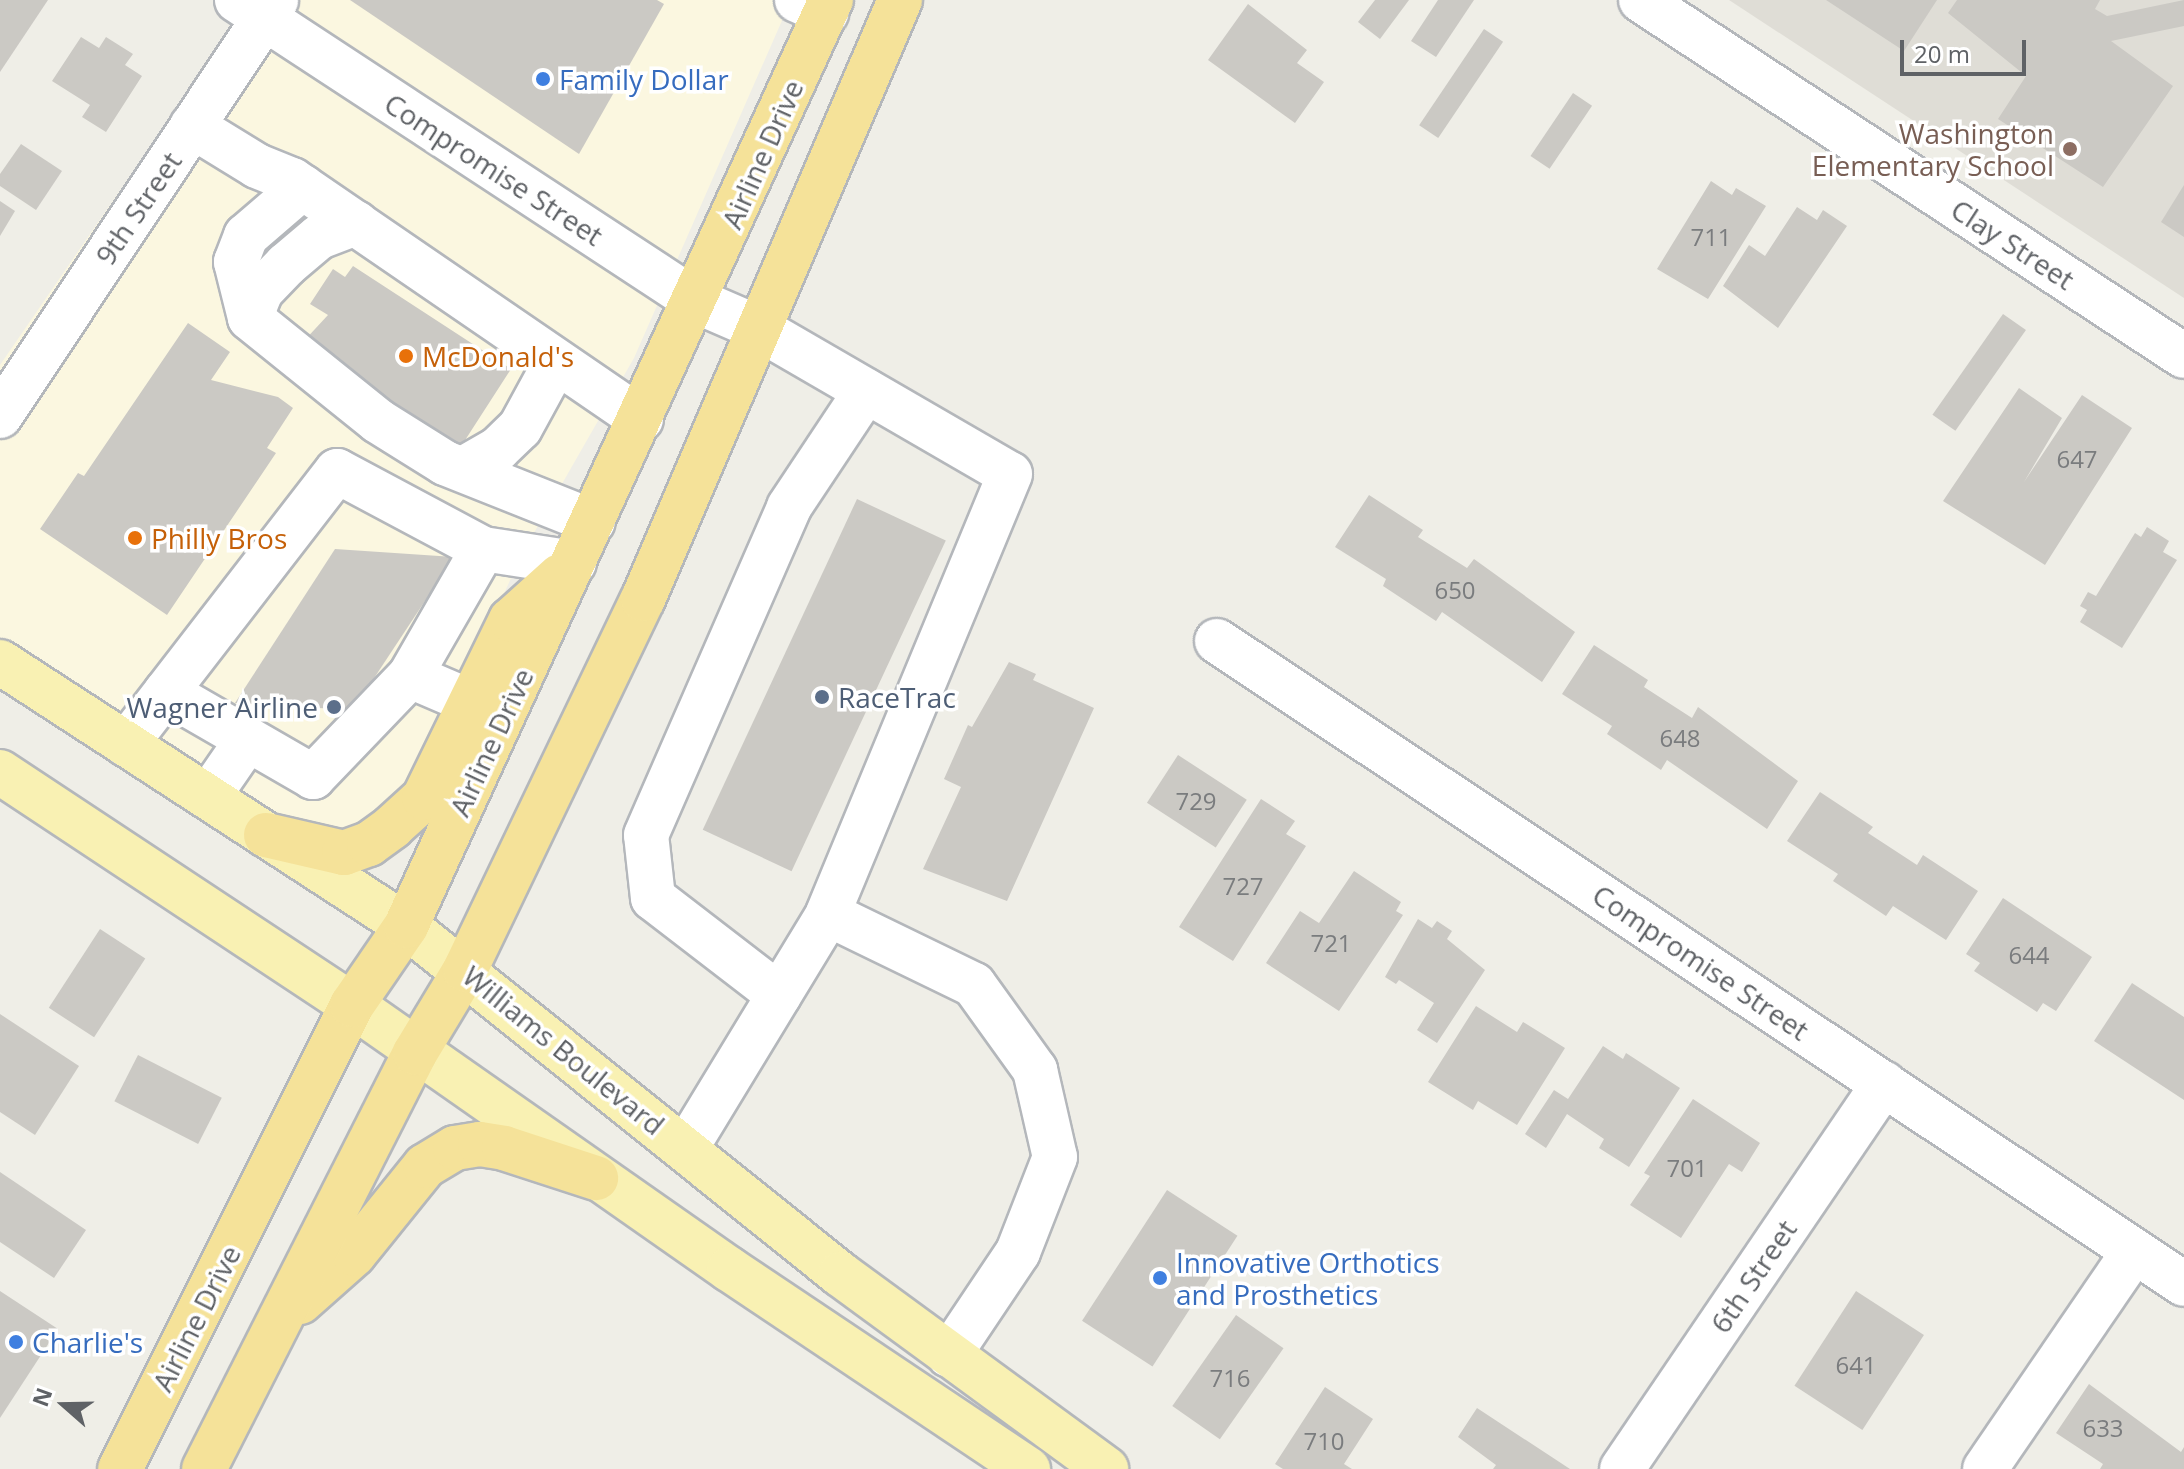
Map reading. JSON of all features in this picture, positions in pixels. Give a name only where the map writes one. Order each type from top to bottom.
[{"type":"highway","points":[[204,1469],[415,1053],[465,970],[643,599],[756,327],[900,0]]},
{"type":"highway","name":"Airline Drive","points":[[120,1469],[352,1005],[406,926],[696,301],[818,4]]},
{"type":"highway","points":[[266,835],[344,853],[369,844],[424,798],[511,620],[574,563]]},
{"type":"highway","points":[[280,1319],[354,1254],[425,1166],[455,1148],[504,1148],[596,1178]]},
{"type":"main road","name":"Williams Boulevard","points":[[0,662],[406,926],[949,1355],[1106,1469]]},
{"type":"main road","points":[[0,772],[352,1005],[415,1053],[596,1178],[1028,1469]]},
{"type":"street","name":"Clay Street","points":[[1641,0],[2184,356]]},
{"type":"street","name":"Compromise Street","points":[[259,6],[696,301],[756,327],[1010,474],[828,914]]},
{"type":"street","name":"9th Street","points":[[0,416],[192,126],[259,6]]},
{"type":"street","points":[[192,126],[257,166],[303,187],[641,419]]},
{"type":"street","points":[[303,187],[246,236],[236,262],[250,318],[378,421],[463,469],[593,522]]},
{"type":"street","points":[[250,318],[261,291],[286,265],[319,237],[356,223]]},
{"type":"street","points":[[463,469],[498,449],[520,428],[556,362]]},
{"type":"street","points":[[779,995],[653,898],[646,835],[789,507],[866,391]]},
{"type":"street","points":[[126,744],[337,471],[483,549],[574,563]]},
{"type":"street","points":[[166,692],[313,777],[410,676],[483,549]]},
{"type":"street","name":"Compromise Street","points":[[1217,641],[2184,1284]]},
{"type":"street","points":[[410,676],[471,702]]},
{"type":"street","points":[[208,797],[248,739]]},
{"type":"street","points":[[686,1148],[828,914],[974,985],[1035,1070],[1055,1157],[1018,1252],[949,1355]]},
{"type":"street","name":"6th Street","points":[[1622,1469],[1884,1084]]},
{"type":"street","points":[[1985,1469],[2134,1251]]},
{"type":"shaded area","points":[[251,0],[791,0],[634,358],[523,552],[437,740],[407,787],[359,830],[311,830],[271,818],[0,639],[0,365]]},
{"type":"shaded area","name":"Washington Elementary School","points":[[1729,0],[2184,0],[2184,298]]},
{"type":"building","points":[[0,0],[48,0],[0,72]]},
{"type":"building","name":"Family Dollar","points":[[350,0],[657,0],[664,4],[579,154]]},
{"type":"building","points":[[1375,0],[1409,0],[1380,39],[1358,22]]},
{"type":"building","points":[[1438,0],[1474,0],[1436,57],[1411,41]]},
{"type":"building","points":[[1826,0],[1937,0],[1904,51]]},
{"type":"building","points":[[1957,0],[2100,0],[2095,9],[2107,16],[2184,0],[2184,26],[2111,41],[2173,86],[2103,187],[1998,119],[2026,76],[1948,13]]},
{"type":"building","points":[[1248,4],[1307,50],[1297,63],[1324,82],[1295,123],[1208,60]]},
{"type":"building","points":[[1484,29],[1503,42],[1438,138],[1419,125]]},
{"type":"building","points":[[81,37],[99,48],[106,37],[133,54],[125,65],[142,76],[106,132],[82,117],[90,105],[52,81]]},
{"type":"building","points":[[1573,93],[1592,106],[1550,169],[1531,156]]},
{"type":"building","points":[[21,144],[62,171],[36,210],[0,186],[0,174]]},
{"type":"building","points":[[1711,181],[1732,195],[1736,188],[1766,206],[1708,299],[1657,269]]},
{"type":"building","points":[[2184,185],[2184,237],[2161,222]]},
{"type":"building","points":[[0,201],[15,211],[0,236]]},
{"type":"building","points":[[1797,207],[1817,220],[1823,210],[1847,226],[1778,328],[1723,286],[1749,245],[1765,256]]},
{"type":"building","name":"McDonald's","points":[[353,266],[511,369],[460,448],[421,435],[302,343],[328,315],[310,304],[333,269],[345,277]]},
{"type":"building","points":[[2003,314],[2026,330],[1955,431],[1932,415]]},
{"type":"building","points":[[188,323],[230,352],[211,380],[278,397],[293,408],[267,448],[276,453],[167,615],[40,529],[78,473],[84,476]]},
{"type":"building","points":[[2019,388],[2062,418],[2024,482],[2082,395],[2132,428],[2045,565],[1943,501]]},
{"type":"building","points":[[1369,495],[1423,530],[1418,537],[1467,568],[1474,559],[1575,632],[1542,682],[1442,612],[1436,621],[1383,586],[1386,579],[1335,547]]},
{"type":"building","points":[[857,499],[946,540],[792,871],[703,830]]},
{"type":"building","points":[[2147,527],[2169,541],[2163,552],[2177,560],[2122,648],[2080,622],[2087,610],[2080,606],[2088,592],[2096,596],[2135,533],[2141,537]]},
{"type":"building","points":[[335,549],[454,557],[353,710],[235,703]]},
{"type":"building","points":[[1594,645],[1648,680],[1644,687],[1692,718],[1698,707],[1798,781],[1767,829],[1667,760],[1661,770],[1607,734],[1612,726],[1562,694]]},
{"type":"building","points":[[1009,662],[1036,674],[1033,680],[1094,708],[1007,901],[923,869],[961,787],[944,779],[968,725],[972,727]]},
{"type":"building","points":[[1178,755],[1247,800],[1216,847],[1147,803]]},
{"type":"building","points":[[1820,792],[1873,827],[1868,833],[1917,865],[1923,855],[1978,891],[1946,940],[1893,906],[1886,916],[1833,881],[1838,874],[1787,841]]},
{"type":"building","points":[[1261,799],[1295,821],[1286,834],[1306,846],[1233,961],[1179,927]]},
{"type":"building","points":[[1354,871],[1401,902],[1396,911],[1403,915],[1339,1011],[1266,963],[1300,911],[1319,923]]},
{"type":"building","points":[[2003,898],[2092,957],[2056,1011],[2043,1003],[2037,1012],[1974,971],[1980,963],[1966,954]]},
{"type":"building","points":[[1418,919],[1432,928],[1437,921],[1452,931],[1447,939],[1485,970],[1437,1043],[1417,1030],[1434,1003],[1399,980],[1396,984],[1385,977]]},
{"type":"building","points":[[100,929],[145,958],[94,1037],[49,1008]]},
{"type":"building","points":[[2132,983],[2184,1017],[2184,1100],[2094,1041]]},
{"type":"building","points":[[1476,1006],[1517,1032],[1523,1022],[1565,1048],[1517,1125],[1478,1101],[1473,1110],[1428,1082]]},
{"type":"building","points":[[0,1014],[79,1066],[35,1135],[0,1112]]},
{"type":"building","points":[[1603,1046],[1623,1059],[1626,1053],[1680,1088],[1629,1167],[1599,1148],[1604,1139],[1567,1114],[1546,1148],[1525,1134],[1554,1090],[1568,1099]]},
{"type":"building","points":[[138,1055],[222,1098],[198,1144],[114,1101]]},
{"type":"building","points":[[1693,1099],[1760,1143],[1742,1172],[1729,1164],[1681,1238],[1630,1205],[1650,1176],[1644,1173]]},
{"type":"building","points":[[0,1172],[86,1230],[54,1278],[0,1242]]},
{"type":"building","name":"Innovative Orthotics and Prosthetics","points":[[1167,1190],[1237,1236],[1152,1367],[1082,1321]]},
{"type":"building","points":[[0,1291],[58,1329],[0,1418]]},
{"type":"building","points":[[1856,1291],[1924,1335],[1862,1430],[1794,1386]]},
{"type":"building","points":[[1236,1315],[1284,1348],[1220,1439],[1172,1406]]},
{"type":"building","points":[[2089,1384],[2181,1452],[2184,1447],[2184,1469],[2100,1469],[2103,1464],[2056,1433]]},
{"type":"building","points":[[1325,1387],[1373,1419],[1344,1464],[1352,1469],[1283,1469],[1275,1464]]},
{"type":"building","points":[[1477,1408],[1570,1469],[1493,1469],[1496,1465],[1458,1437]]},
{"type":"place","name":"Family Dollar","points":[[543,79]]},
{"type":"place","name":"Washington Elementary School","points":[[2070,149]]},
{"type":"place","name":"McDonald's","points":[[406,356]]},
{"type":"place","name":"Philly Bros","points":[[135,538]]},
{"type":"place","name":"RaceTrac","points":[[822,697]]},
{"type":"place","name":"Wagner Airline","points":[[334,707]]},
{"type":"place","name":"Innovative Orthotics and Prosthetics","points":[[1160,1278]]},
{"type":"place","name":"Charlie's","points":[[16,1342]]}]
